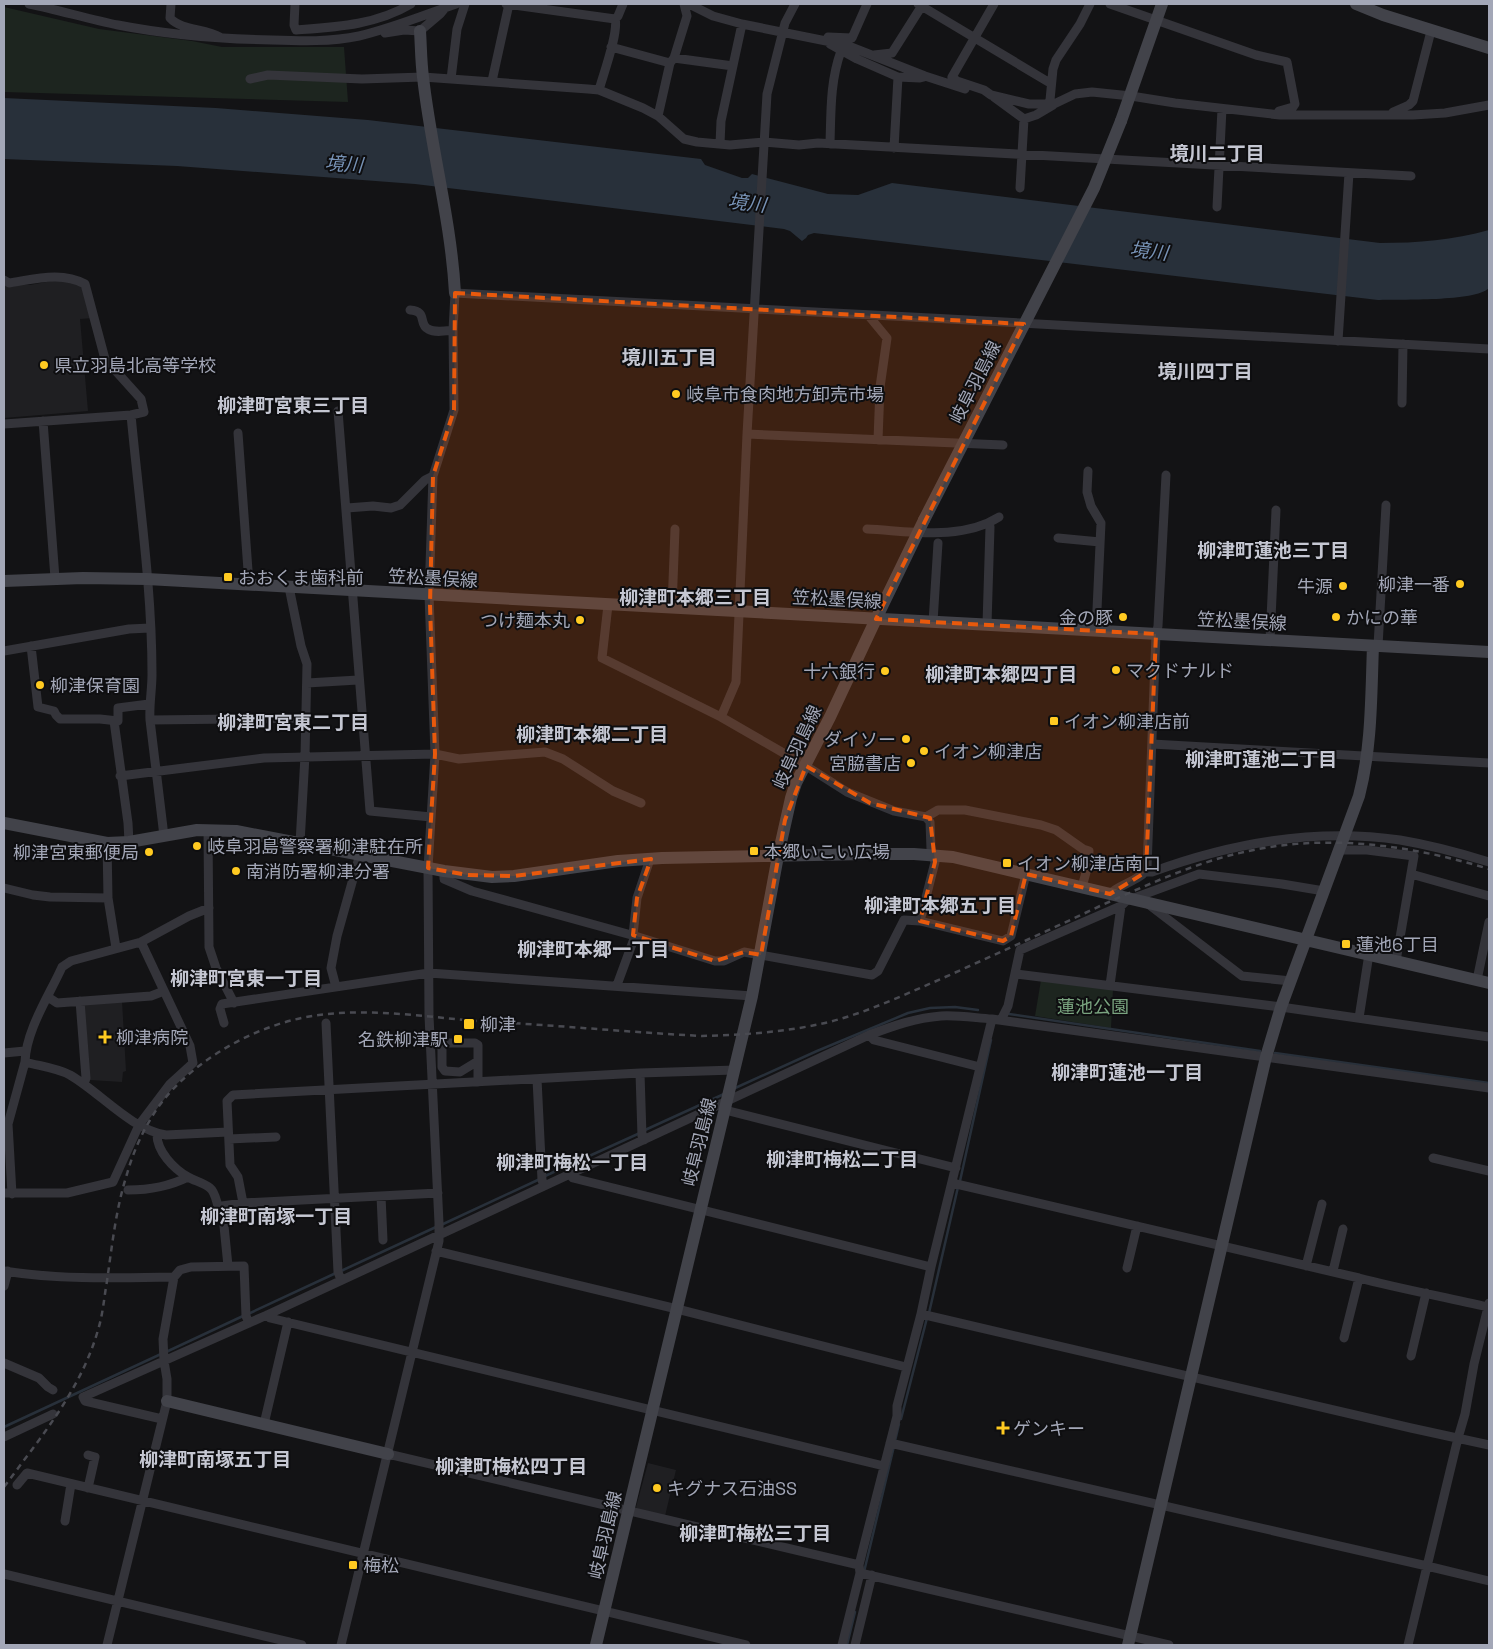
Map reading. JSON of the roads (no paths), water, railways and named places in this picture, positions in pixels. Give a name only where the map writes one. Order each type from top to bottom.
[{"type":"main road","name":"岐阜羽島線","points":[[596,1645],[735,1070],[761,955],[778,856],[796,783],[830,717],[921,526],[1094,188],[1131,96],[1162,4]]},
{"type":"main road","points":[[1356,4],[1383,16],[1489,48]]},
{"type":"main road","points":[[420,31],[423,78],[444,196],[453,259],[455,293]]},
{"type":"main road","name":"笠松墨俣線","points":[[4,582],[55,578],[147,579],[1489,652]]},
{"type":"main road","points":[[1129,1641],[1266,1057],[1281,1007],[1359,796],[1368,756],[1376,646]]},
{"type":"main road","points":[[4,823],[106,843],[129,842],[208,830],[236,831],[468,875],[514,876],[618,861],[650,859],[867,854],[954,857],[1483,982]]},
{"type":"main road","points":[[167,1400],[388,1454]]},
{"type":"street","points":[[29,4],[141,29],[225,39],[334,40],[412,21],[456,4]]},
{"type":"street","points":[[171,4],[170,18],[176,24],[211,31],[225,39]]},
{"type":"street","points":[[295,4],[294,25],[296,30],[362,23],[394,13],[411,4]]},
{"type":"street","points":[[377,30],[417,4]]},
{"type":"street","points":[[451,79],[458,29],[465,4]]},
{"type":"street","points":[[492,82],[508,4],[615,19]]},
{"type":"street","points":[[599,90],[611,47],[616,24],[615,19],[623,4]]},
{"type":"street","points":[[658,116],[672,61],[687,16],[684,4]]},
{"type":"street","points":[[689,4],[713,16],[742,24],[846,45],[949,84],[1029,104],[1051,104]]},
{"type":"street","points":[[721,717],[736,682],[747,434],[767,94],[785,23],[795,4]]},
{"type":"street","points":[[816,38],[852,38],[867,4]]},
{"type":"street","points":[[892,53],[920,4],[1050,83]]},
{"type":"street","points":[[952,77],[994,4]]},
{"type":"street","points":[[1051,104],[1050,83],[1056,60],[1080,24],[1090,4]]},
{"type":"street","points":[[1110,4],[1256,56],[1287,62],[1295,104],[1293,107],[1269,114]]},
{"type":"street","points":[[377,30],[380,34],[404,30],[420,31],[445,8]]},
{"type":"street","points":[[720,144],[721,121],[742,24]]},
{"type":"street","points":[[1387,114],[1409,105],[1412,101],[1431,31]]},
{"type":"street","points":[[829,41],[830,44],[841,51],[898,77],[920,78],[921,75],[926,73],[952,77],[957,81],[984,90],[1024,119]]},
{"type":"street","points":[[611,47],[672,61],[733,66]]},
{"type":"street","points":[[830,144],[833,83],[835,68],[841,51]]},
{"type":"street","points":[[874,55],[892,53]]},
{"type":"street","points":[[892,53],[921,75]]},
{"type":"street","points":[[250,79],[268,75],[423,78],[599,90],[658,116],[684,139],[730,145],[764,142],[799,145],[830,144],[1411,176]]},
{"type":"street","points":[[894,148],[898,77]]},
{"type":"street","points":[[1024,119],[1036,115],[1051,104],[1075,94],[1092,92],[1269,114],[1446,113],[1489,105]]},
{"type":"street","points":[[1216,207],[1222,109]]},
{"type":"street","points":[[1020,188],[1024,119]]},
{"type":"street","points":[[1338,341],[1349,173]]},
{"type":"street","points":[[4,280],[9,283],[63,276],[76,279],[85,284],[105,359],[141,399],[144,412],[131,415],[4,424]]},
{"type":"street","points":[[341,1645],[439,1234],[429,973],[428,868],[435,754],[428,595],[433,476],[454,410],[453,330],[455,293],[1489,349]]},
{"type":"street","points":[[410,310],[415,310],[421,314],[427,329],[438,332],[453,330]]},
{"type":"street","points":[[868,315],[887,338],[880,387],[878,440]]},
{"type":"street","points":[[1402,403],[1403,344]]},
{"type":"street","points":[[338,412],[347,508],[364,755],[370,811],[431,817]]},
{"type":"street","points":[[131,415],[147,579],[152,676],[149,704],[150,720],[164,836]]},
{"type":"street","points":[[43,421],[55,578]]},
{"type":"street","points":[[238,433],[249,584]]},
{"type":"street","points":[[747,434],[1003,445]]},
{"type":"street","points":[[1088,471],[1087,492],[1091,506],[1101,523],[1096,631]]},
{"type":"street","points":[[1146,872],[1156,634],[1166,475]]},
{"type":"street","points":[[347,508],[373,506],[391,508],[400,504],[425,480],[433,476]]},
{"type":"street","points":[[1376,646],[1386,505]]},
{"type":"street","points":[[1270,640],[1276,510]]},
{"type":"street","points":[[867,529],[921,526],[948,532],[989,524],[999,517]]},
{"type":"street","points":[[987,624],[989,524]]},
{"type":"street","points":[[672,608],[675,529]]},
{"type":"street","points":[[1058,538],[1100,542]]},
{"type":"street","points":[[933,622],[938,543]]},
{"type":"street","points":[[290,587],[301,646],[307,664],[305,756],[300,843]]},
{"type":"street","points":[[608,605],[602,658],[721,717],[847,792],[894,811],[926,817],[930,822],[935,862],[920,921]]},
{"type":"street","points":[[4,651],[129,628],[150,628]]},
{"type":"street","points":[[31,646],[38,707],[54,711],[60,719],[118,721],[118,708],[149,704]]},
{"type":"street","points":[[307,683],[358,680]]},
{"type":"street","points":[[150,720],[305,718]]},
{"type":"street","points":[[114,721],[129,842]]},
{"type":"street","points":[[1152,744],[1489,763]]},
{"type":"street","points":[[120,776],[255,759],[305,756],[435,754],[459,759],[545,752],[563,759],[613,790],[641,803]]},
{"type":"street","points":[[926,817],[938,810],[965,810],[1041,824],[1056,830],[1083,849],[1089,851],[1088,865],[1082,887]]},
{"type":"street","points":[[208,830],[209,947],[216,968],[234,1003]]},
{"type":"street","points":[[1110,894],[1116,888],[1146,872],[1152,872],[1193,857],[1238,846],[1296,838],[1344,836],[1399,840],[1449,850],[1489,862]]},
{"type":"street","points":[[106,843],[108,898],[116,948]]},
{"type":"street","points":[[1339,850],[1367,850],[1414,856],[1396,961]]},
{"type":"street","points":[[336,987],[331,968],[360,854]]},
{"type":"street","points":[[618,986],[634,935],[637,898],[650,859]]},
{"type":"street","points":[[444,871],[444,879],[472,891],[634,935],[716,961],[724,961],[744,952],[872,975],[878,971],[904,920],[920,921],[1003,941],[1011,936],[1026,874]]},
{"type":"street","points":[[842,1645],[906,1367],[909,1364],[980,1067],[997,1019],[1008,1006],[1020,950],[1121,906],[1126,901],[1139,900],[1199,874],[1324,891]]},
{"type":"street","points":[[1411,874],[1489,896]]},
{"type":"street","points":[[4,888],[50,897],[108,898]]},
{"type":"street","points":[[1139,900],[1242,976],[1291,981]]},
{"type":"street","points":[[1110,985],[1121,906]]},
{"type":"street","points":[[141,942],[190,1046],[193,1064],[170,1084],[139,1126],[113,1182],[67,1193],[8,1194],[8,1124],[25,1062],[25,1052],[32,1028],[62,968],[71,961],[141,942],[189,916],[209,908]]},
{"type":"street","points":[[1483,982],[1489,922]]},
{"type":"street","points":[[1359,1018],[1368,954]]},
{"type":"street","points":[[224,1023],[220,1009],[222,1004],[429,973],[752,996]]},
{"type":"street","points":[[1016,974],[1281,1007],[1489,1037]]},
{"type":"street","points":[[48,997],[57,1003],[151,996],[164,991]]},
{"type":"street","points":[[80,1001],[86,1078],[84,1084]]},
{"type":"street","points":[[162,1419],[85,1401],[82,1398],[267,1315],[569,1174],[726,1106],[869,1035],[904,1022],[943,1016],[997,1019],[1489,1088]]},
{"type":"street","points":[[326,1023],[338,1272],[341,1280]]},
{"type":"street","points":[[869,1035],[874,1040],[980,1067]]},
{"type":"street","points":[[478,1061],[460,1072],[445,1071],[442,1067],[442,1046],[446,1043],[475,1043],[478,1045],[478,1061],[478,1082]]},
{"type":"street","points":[[4,1053],[25,1052]]},
{"type":"street","points":[[25,1062],[68,1074],[139,1126],[157,1133],[166,1135],[276,1136]]},
{"type":"street","points":[[243,1203],[238,1177],[230,1166],[227,1101],[233,1095],[640,1073],[735,1070]]},
{"type":"street","points":[[640,1073],[642,1136],[644,1140]]},
{"type":"street","points":[[537,1079],[542,1180],[544,1186]]},
{"type":"street","points":[[726,1106],[956,1168]]},
{"type":"street","points":[[157,1133],[157,1139],[162,1151],[174,1166],[188,1177],[210,1188],[215,1194],[218,1206],[243,1203],[438,1193]]},
{"type":"street","points":[[1433,1158],[1489,1171]]},
{"type":"street","points":[[569,1174],[573,1178],[931,1267]]},
{"type":"street","points":[[128,1190],[172,1185],[188,1177]]},
{"type":"street","points":[[952,1183],[1359,1278],[1398,1289],[1489,1304],[1486,1328],[1408,1645]]},
{"type":"street","points":[[381,1196],[383,1240]]},
{"type":"street","points":[[1306,1266],[1322,1204]]},
{"type":"street","points":[[222,1206],[228,1266]]},
{"type":"street","points":[[1127,1268],[1137,1226]]},
{"type":"street","points":[[1333,1272],[1343,1229]]},
{"type":"street","points":[[436,1251],[906,1367]]},
{"type":"street","points":[[107,1645],[167,1400],[164,1339],[174,1276],[180,1270],[191,1267],[244,1266],[246,1316],[249,1323]]},
{"type":"street","points":[[4,1286],[6,1271],[82,1278],[174,1276]]},
{"type":"street","points":[[1344,1338],[1359,1278]]},
{"type":"street","points":[[1411,1356],[1426,1293]]},
{"type":"street","points":[[921,1314],[1489,1445]]},
{"type":"street","points":[[267,1315],[270,1318],[884,1466]]},
{"type":"street","points":[[264,1424],[288,1322]]},
{"type":"street","points":[[4,1363],[39,1378],[53,1390]]},
{"type":"street","points":[[4,1437],[53,1414]]},
{"type":"street","points":[[890,1443],[1489,1581]]},
{"type":"street","points":[[388,1454],[628,1510],[860,1569],[872,1575],[1129,1641],[1169,1645]]},
{"type":"street","points":[[88,1455],[96,1457],[88,1488]]},
{"type":"street","points":[[17,1485],[27,1473],[746,1645]]},
{"type":"street","points":[[65,1521],[71,1484]]},
{"type":"street","points":[[4,1574],[302,1645]]},
{"type":"street","points":[[855,1645],[872,1575]]},
{"type":"water","name":"境川","points":[[4,98],[216,108],[368,120],[701,159],[705,165],[742,178],[748,178],[752,174],[828,194],[858,195],[892,183],[1380,243],[1435,240],[1489,230],[1489,288],[1469,296],[1454,298],[1378,300],[814,233],[808,235],[802,241],[790,231],[784,229],[415,184],[177,166],[4,159]]},
{"type":"waterway","points":[[733,1089],[908,1013],[930,1008],[955,1007],[978,1010]]},
{"type":"waterway","points":[[1009,1014],[1260,1051]]},
{"type":"waterway","points":[[960,1181],[991,1040]]},
{"type":"waterway","points":[[1275,1053],[1489,1083]]},
{"type":"waterway","points":[[645,1130],[724,1094]]},
{"type":"waterway","points":[[545,1176],[640,1133]]},
{"type":"waterway","points":[[441,1225],[540,1179]]},
{"type":"waterway","points":[[929,1313],[958,1187]]},
{"type":"waterway","points":[[341,1271],[436,1227]]},
{"type":"waterway","points":[[248,1314],[336,1273]]},
{"type":"waterway","points":[[166,1352],[243,1316]]},
{"type":"waterway","points":[[901,1419],[927,1318]]},
{"type":"waterway","points":[[4,1427],[161,1354]]},
{"type":"waterway","points":[[895,1441],[899,1424]]},
{"type":"waterway","points":[[864,1572],[894,1446]]},
{"type":"waterway","points":[[847,1645],[855,1612]]},
{"type":"railway","points":[[4,1487],[58,1413],[91,1352],[101,1318],[123,1187],[133,1155],[146,1127],[162,1102],[193,1070],[232,1044],[275,1025],[319,1015],[359,1012],[702,1036],[779,1031],[825,1023],[867,1010],[934,982],[1153,883],[1189,868],[1244,852],[1305,843],[1368,844],[1429,854],[1489,869]]},
{"type":"place","name":"県立羽島北高等学校","points":[[44,365]]},
{"type":"place","name":"岐阜市食肉地方卸売市場","points":[[676,394]]},
{"type":"place","name":"おおくま歯科前","points":[[228,577]]},
{"type":"place","name":"柳津一番","points":[[1460,584]]},
{"type":"place","name":"牛源","points":[[1343,586]]},
{"type":"place","name":"金の豚","points":[[1123,617]]},
{"type":"place","name":"かにの華","points":[[1336,617]]},
{"type":"place","name":"つけ麺本丸","points":[[580,620]]},
{"type":"place","name":"マクドナルド","points":[[1116,670]]},
{"type":"place","name":"十六銀行","points":[[885,671]]},
{"type":"place","name":"柳津保育園","points":[[40,685]]},
{"type":"place","name":"イオン柳津店前","points":[[1054,721]]},
{"type":"place","name":"ダイソー","points":[[906,739]]},
{"type":"place","name":"イオン柳津店","points":[[924,751]]},
{"type":"place","name":"宮脇書店","points":[[911,763]]},
{"type":"place","name":"岐阜羽島警察署柳津駐在所","points":[[197,846]]},
{"type":"place","name":"本郷いこい広場","points":[[754,851]]},
{"type":"place","name":"柳津宮東郵便局","points":[[149,852]]},
{"type":"place","name":"イオン柳津店南口","points":[[1007,863]]},
{"type":"place","name":"南消防署柳津分署","points":[[236,871]]},
{"type":"place","name":"蓮池6丁目","points":[[1346,944]]},
{"type":"place","name":"柳津","points":[[469,1024]]},
{"type":"place","name":"柳津病院","points":[[105,1037]]},
{"type":"place","name":"名鉄柳津駅","points":[[458,1039]]},
{"type":"place","name":"ゲンキー","points":[[1003,1428]]},
{"type":"place","name":"キグナス石油SS","points":[[657,1488]]},
{"type":"place","name":"梅松","points":[[353,1565]]},
{"type":"district","name":"境川二丁目","points":[[1217,153]]},
{"type":"district","name":"境川五丁目","points":[[669,357]]},
{"type":"district","name":"境川四丁目","points":[[1205,371]]},
{"type":"district","name":"柳津町宮東三丁目","points":[[293,405]]},
{"type":"district","name":"柳津町蓮池三丁目","points":[[1273,550]]},
{"type":"district","name":"柳津町本郷三丁目","points":[[695,597]]},
{"type":"district","name":"柳津町本郷四丁目","points":[[1001,674]]},
{"type":"district","name":"柳津町宮東二丁目","points":[[293,722]]},
{"type":"district","name":"柳津町本郷二丁目","points":[[592,734]]},
{"type":"district","name":"柳津町蓮池二丁目","points":[[1261,759]]},
{"type":"district","name":"柳津町本郷五丁目","points":[[940,905]]},
{"type":"district","name":"柳津町本郷一丁目","points":[[593,949]]},
{"type":"district","name":"柳津町宮東一丁目","points":[[246,978]]},
{"type":"district","name":"柳津町蓮池一丁目","points":[[1127,1072]]},
{"type":"district","name":"柳津町梅松二丁目","points":[[842,1159]]},
{"type":"district","name":"柳津町梅松一丁目","points":[[572,1162]]},
{"type":"district","name":"柳津町南塚一丁目","points":[[276,1216]]},
{"type":"district","name":"柳津町南塚五丁目","points":[[215,1459]]},
{"type":"district","name":"柳津町梅松四丁目","points":[[511,1466]]},
{"type":"district","name":"柳津町梅松三丁目","points":[[755,1533]]},
{"type":"park label","name":"蓮池公園","points":[[1093,1006]]}]
